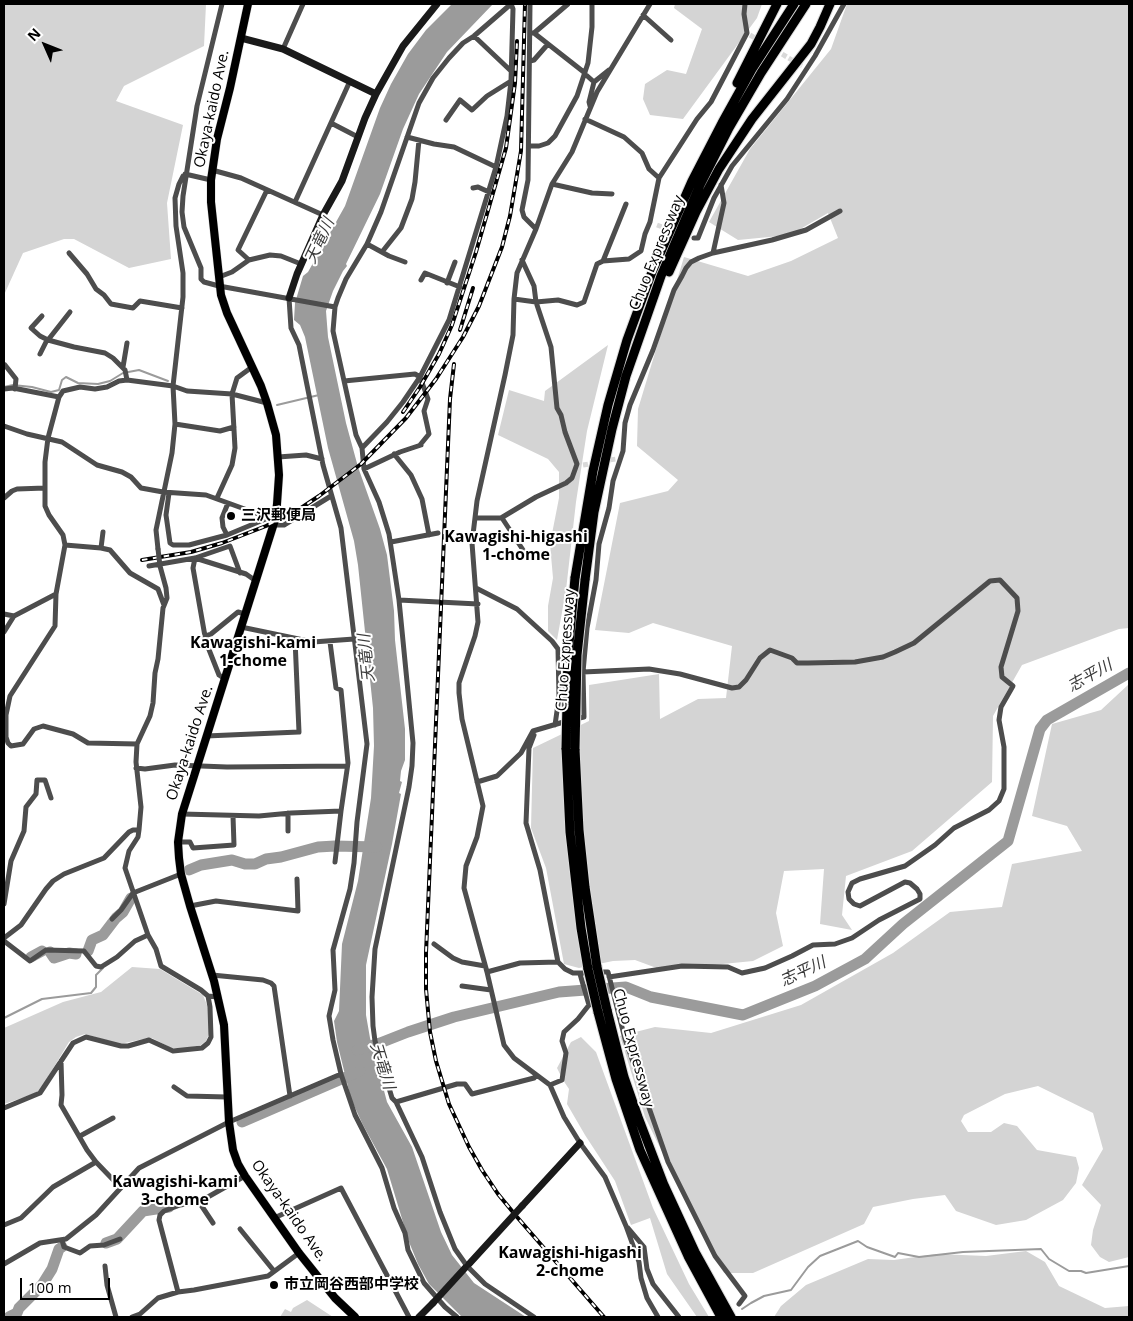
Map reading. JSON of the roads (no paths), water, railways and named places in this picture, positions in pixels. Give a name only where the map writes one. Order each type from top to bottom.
[{"type":"highway","points":[[586,509],[598,430],[637,299],[688,181],[777,4]]},
{"type":"highway","name":"Chuo Expressway","points":[[580,579],[586,509],[600,438],[638,308],[692,181],[756,62],[794,4]]},
{"type":"highway","name":"Chuo Expressway","points":[[731,1317],[696,1252],[664,1185],[627,1085],[589,970],[584,887],[570,748],[568,655],[580,579],[612,429],[626,376],[642,327],[670,252],[700,185],[744,101],[806,4]]},
{"type":"highway","points":[[612,429],[653,311],[696,212],[718,169],[740,136],[811,44],[830,4]]},
{"type":"highway","name":"Chuo Expressway","points":[[602,1011],[616,1079],[640,1150],[669,1218],[721,1317]]},
{"type":"main road","name":"Okaya-kaido Ave.","points":[[248,4],[217,139],[211,180],[211,202],[219,286],[227,313],[268,404],[276,435],[279,475],[272,521],[256,581],[182,814],[178,842],[181,874],[212,975],[224,1024],[228,1122],[233,1150],[245,1176],[299,1253],[335,1298],[355,1317]]},
{"type":"street","points":[[222,4],[197,106],[185,174],[182,212],[184,227],[201,268],[201,279],[204,282],[219,286],[333,306]]},
{"type":"street","points":[[282,49],[302,4]]},
{"type":"street","points":[[436,4],[403,46],[376,94],[342,181],[323,215],[301,264],[292,299],[291,328],[299,345],[322,459],[341,528],[367,744],[350,888],[333,950],[335,990],[330,1016],[341,1074],[355,1115],[382,1168],[394,1208],[405,1233],[408,1250],[424,1283],[445,1307],[457,1317]]},
{"type":"street","points":[[362,448],[387,422],[420,377],[449,320],[489,192],[507,116],[511,80],[513,9],[511,4],[474,36],[463,43],[433,78],[419,102],[381,212],[367,244],[346,279],[333,306],[333,331],[356,435],[362,448],[364,469],[379,502],[390,542],[399,600],[412,743],[412,766],[398,845],[375,949],[372,1026],[392,1098],[396,1102],[422,1157],[451,1241],[459,1256],[485,1284],[534,1317]]},
{"type":"street","points":[[530,4],[532,33],[528,180],[522,210],[524,217],[536,229]]},
{"type":"street","points":[[532,33],[568,4]]},
{"type":"street","points":[[529,146],[539,146],[548,143],[555,136],[577,96],[588,63],[592,28],[592,4]]},
{"type":"street","points":[[650,4],[597,92],[572,152],[552,184],[536,229],[517,273],[511,343],[475,518],[472,543],[478,622],[459,683],[459,692],[462,719],[483,806],[477,836],[466,866],[464,888],[504,1045],[514,1058],[550,1085],[564,1117],[605,1178],[639,1262],[640,1278],[647,1298],[658,1317]]},
{"type":"street","points":[[514,299],[536,302],[558,300],[577,305],[584,302],[597,264],[603,261],[629,259],[638,255],[641,251],[644,234],[650,222],[659,178],[696,119],[711,102],[749,34],[744,14],[746,4]]},
{"type":"street","points":[[694,238],[698,238],[721,185],[744,150],[787,99],[804,68],[835,22],[844,4]]},
{"type":"street","points":[[643,15],[671,40]]},
{"type":"street","points":[[532,33],[594,82]]},
{"type":"street","points":[[474,36],[511,71]]},
{"type":"street","points":[[241,38],[282,49],[376,94]]},
{"type":"street","points":[[530,60],[534,60],[548,44]]},
{"type":"street","points":[[590,107],[589,102],[594,82],[606,70],[610,69]]},
{"type":"street","points":[[446,120],[460,100],[472,110],[487,96],[511,80]]},
{"type":"street","points":[[295,202],[350,81]]},
{"type":"street","points":[[585,119],[624,137],[642,153],[649,169],[659,178]]},
{"type":"street","points":[[331,123],[358,137]]},
{"type":"street","points":[[407,137],[454,147],[496,167]]},
{"type":"street","points":[[382,252],[400,228],[412,200],[420,140]]},
{"type":"street","points":[[212,170],[241,178],[323,215]]},
{"type":"street","points":[[185,174],[211,180]]},
{"type":"street","points":[[4,1108],[40,1093],[73,1043],[86,1037],[121,1046],[150,1040],[173,1051],[202,1048],[211,1037],[208,996],[202,990],[161,966],[127,875],[126,859],[138,837],[141,807],[136,768],[137,744],[150,716],[153,703],[164,605],[167,598],[160,566],[156,530],[166,492],[176,424],[173,386],[182,308],[183,273],[176,226],[175,198],[179,184],[185,174]]},
{"type":"street","points":[[552,184],[592,193],[612,194]]},
{"type":"street","points":[[713,253],[724,203],[721,185]]},
{"type":"street","points":[[473,188],[478,187],[489,192]]},
{"type":"street","points":[[248,260],[238,250],[267,190]]},
{"type":"street","points":[[603,261],[626,204]]},
{"type":"street","points":[[477,782],[497,776],[521,753],[533,732],[584,717],[583,672],[587,628],[596,580],[599,544],[609,508],[618,460],[623,451],[625,423],[630,405],[653,350],[674,290],[686,268],[692,262],[713,253],[772,240],[806,230],[840,211]]},
{"type":"street","points":[[650,222],[657,225]]},
{"type":"street","points":[[367,244],[405,262]]},
{"type":"street","points":[[69,253],[87,274],[96,290],[104,295],[111,304],[133,308],[140,301],[182,308]]},
{"type":"street","points":[[219,277],[232,272],[248,260],[270,255],[280,256],[301,264]]},
{"type":"street","points":[[475,518],[502,518],[536,497],[566,483],[572,478],[580,464],[565,432],[561,415],[557,408],[551,347],[536,302],[534,286],[522,260]]},
{"type":"street","points":[[447,282],[455,262]]},
{"type":"street","points":[[421,280],[425,273],[460,287]]},
{"type":"street","points":[[40,354],[48,340],[70,312]]},
{"type":"street","points":[[42,316],[31,328],[40,336],[48,340],[105,353],[125,370],[127,380]]},
{"type":"street","points":[[123,368],[127,342]]},
{"type":"street","points":[[5,366],[16,379],[15,388]]},
{"type":"street","points":[[217,498],[232,465],[235,448],[232,394],[237,378],[252,367]]},
{"type":"street","points":[[344,381],[415,374],[420,377],[428,399],[424,411],[428,434],[422,444],[394,454],[364,469]]},
{"type":"street","points":[[137,744],[88,743],[73,734],[43,726],[34,729],[23,744],[11,746],[8,744],[6,737],[8,704],[16,686],[55,626],[56,594],[65,545],[63,535],[48,515],[44,506],[44,462],[58,397],[63,391],[80,387],[107,387],[119,381],[127,380],[173,386],[187,391],[232,394],[268,404]]},
{"type":"street","points":[[4,389],[15,388],[58,397]]},
{"type":"street","points":[[176,424],[220,431],[234,427]]},
{"type":"street","points":[[4,426],[27,434],[62,442],[97,465],[130,476],[141,488],[206,495],[284,525],[331,496]]},
{"type":"street","points":[[394,454],[411,475],[422,499],[429,535]]},
{"type":"street","points":[[278,457],[306,455],[322,459]]},
{"type":"street","points":[[4,498],[17,489],[45,488]]},
{"type":"street","points":[[166,492],[166,515],[170,543],[173,545],[189,546],[272,521]]},
{"type":"street","points":[[227,535],[223,528],[222,518],[228,503]]},
{"type":"street","points":[[502,518],[527,556]]},
{"type":"street","points":[[101,548],[103,532]]},
{"type":"street","points":[[390,542],[438,533]]},
{"type":"street","points":[[65,545],[110,550],[130,573],[158,589],[164,605]]},
{"type":"street","points":[[149,566],[195,558],[230,546],[240,573]]},
{"type":"street","points":[[195,558],[240,573],[256,581]]},
{"type":"street","points":[[195,558],[192,568],[205,636],[219,675],[225,679]]},
{"type":"street","points":[[583,672],[649,669],[680,674],[732,688],[739,687],[746,680],[760,658],[770,650],[792,658],[797,663],[855,662],[895,652],[914,643],[990,581],[1000,580],[1017,598],[1018,611],[1001,667],[1002,677],[1013,686],[1002,707],[999,720],[1004,747],[1004,789],[999,801],[989,810],[954,828],[935,845],[905,866],[860,879],[852,883],[848,892],[849,900],[860,906],[905,882],[918,888],[920,899],[879,920],[852,938],[835,944],[813,945],[765,968],[742,973],[728,967],[682,966],[609,977]]},
{"type":"street","points":[[476,588],[517,609],[558,649],[559,697],[555,725]]},
{"type":"street","points":[[4,632],[14,616],[56,594]]},
{"type":"street","points":[[399,600],[478,604]]},
{"type":"street","points":[[205,636],[211,634],[238,612],[245,614]]},
{"type":"street","points":[[4,614],[14,616]]},
{"type":"street","points":[[241,627],[313,642],[354,639]]},
{"type":"street","points":[[206,736],[299,732],[295,639]]},
{"type":"street","points":[[330,642],[336,688],[341,690],[347,766],[335,862]]},
{"type":"street","points":[[539,729],[533,737],[529,748],[526,823],[540,870],[558,962],[566,969],[608,972],[625,1039],[668,1162],[715,1256],[745,1296],[739,1304]]},
{"type":"street","points":[[136,768],[145,769],[175,765],[347,766]]},
{"type":"street","points":[[4,904],[11,862],[24,832],[26,807],[36,794],[37,780],[45,780],[51,798]]},
{"type":"street","points":[[182,814],[233,816],[341,811]]},
{"type":"street","points":[[288,813],[288,831]]},
{"type":"street","points":[[178,842],[190,842],[193,848],[234,844],[233,816]]},
{"type":"street","points":[[139,830],[129,832],[104,858],[64,874],[53,881],[22,925],[4,939],[30,961],[46,950],[84,951],[96,966],[101,967],[117,957],[135,941],[148,935]]},
{"type":"street","points":[[112,919],[121,910],[133,892],[181,874]]},
{"type":"street","points":[[190,906],[216,901],[298,911],[297,879]]},
{"type":"street","points":[[434,944],[453,958],[486,969],[520,963],[558,962]]},
{"type":"street","points":[[550,1085],[562,1080],[566,1053],[562,1041],[564,1032],[589,1005],[589,970]]},
{"type":"street","points":[[212,975],[263,980],[274,986],[290,1096]]},
{"type":"street","points":[[462,986],[491,990]]},
{"type":"street","points":[[208,996],[218,997]]},
{"type":"street","points":[[589,1005],[614,1000]]},
{"type":"street","points":[[61,1060],[61,1105],[96,1162],[121,1188]]},
{"type":"street","points":[[4,1264],[40,1244],[66,1239],[96,1215],[139,1168],[228,1122],[341,1074]]},
{"type":"street","points":[[396,1102],[457,1084],[465,1084],[472,1094],[534,1078],[536,1075]]},
{"type":"street","points":[[174,1087],[187,1096],[227,1097]]},
{"type":"street","points":[[80,1136],[113,1118]]},
{"type":"street","points":[[419,1317],[580,1143]]},
{"type":"street","points":[[4,1225],[20,1218],[53,1188],[96,1162]]},
{"type":"street","points":[[178,1292],[159,1220],[160,1215],[164,1211],[180,1205],[199,1202],[245,1176]]},
{"type":"street","points":[[274,1218],[341,1188],[409,1317]]},
{"type":"street","points":[[199,1202],[213,1223]]},
{"type":"street","points":[[626,1226],[644,1247],[647,1269],[653,1284],[679,1317]]},
{"type":"street","points":[[240,1229],[274,1272]]},
{"type":"street","points":[[62,1240],[64,1247],[80,1253],[90,1246],[104,1245],[120,1239]]},
{"type":"street","points":[[132,1317],[140,1314],[158,1298],[178,1292],[268,1276],[299,1253]]},
{"type":"street","points":[[105,1266],[107,1285],[116,1317]]},
{"type":"waterway","points":[[4,387],[13,385],[32,387],[51,392],[59,390],[62,380],[66,377],[78,383],[98,384],[110,381],[123,373],[139,370],[168,381]]},
{"type":"waterway","points":[[277,405],[319,395]]},
{"type":"waterway","name":"志平川","points":[[357,1050],[454,1017],[559,992],[626,987],[651,997],[743,1015],[815,986],[865,959],[903,924],[1008,841],[1040,729],[1047,720],[1129,673]]},
{"type":"waterway","points":[[189,870],[201,865],[232,860],[245,864],[255,864],[266,859],[318,847],[377,847]]},
{"type":"waterway","points":[[88,951],[92,940],[103,935],[123,912],[131,898]]},
{"type":"waterway","points":[[31,957],[42,951]]},
{"type":"waterway","points":[[50,952],[54,958],[69,953],[76,954]]},
{"type":"waterway","points":[[4,1018],[42,999],[91,993],[96,987],[96,975],[103,968]]},
{"type":"waterway","points":[[242,1122],[360,1071]]},
{"type":"waterway","points":[[106,1243],[117,1239],[143,1211],[169,1207]]},
{"type":"waterway","points":[[742,1309],[764,1296],[791,1290],[808,1267],[820,1256],[858,1241],[867,1247],[895,1257],[898,1253],[919,1257],[963,1252],[1041,1249],[1049,1259],[1069,1271],[1086,1273],[1129,1266]]},
{"type":"waterway","points":[[9,1317],[17,1313],[19,1308],[42,1285],[52,1269],[59,1249],[62,1247]]},
{"type":"tunnel","points":[[750,35],[802,66]]},
{"type":"tunnel","points":[[657,225],[673,231]]},
{"type":"tunnel","points":[[603,461],[616,459]]},
{"type":"tunnel","points":[[583,465],[595,463]]},
{"type":"railway","points":[[142,560],[191,552],[222,543],[266,526],[301,508],[361,464],[406,418],[436,379],[463,337],[479,306],[502,247],[510,216],[521,151],[525,4]]},
{"type":"railway","points":[[403,412],[439,354],[452,325],[476,252],[506,148],[515,83],[517,41]]},
{"type":"railway","points":[[460,330],[473,288]]},
{"type":"railway","points":[[454,364],[450,399],[426,953],[426,989],[430,1032],[436,1061],[449,1104],[482,1170],[498,1194],[517,1217],[604,1317]]},
{"type":"place","name":"三沢郵便局","points":[[231,516]]},
{"type":"place","name":"市立岡谷西部中学校","points":[[274,1285]]},
{"type":"district","name":"Kawagishi-higashi 1-chome","points":[[516,546]]},
{"type":"district","name":"Kawagishi-kami 1-chome","points":[[253,652]]},
{"type":"district","name":"Kawagishi-kami 3-chome","points":[[175,1191]]},
{"type":"district","name":"Kawagishi-higashi 2-chome","points":[[570,1262]]},
{"type":"water label","name":"天竜川","points":[[320,241]]},
{"type":"water label","name":"天竜川","points":[[367,658]]},
{"type":"water label","name":"天竜川","points":[[382,1066]]}]
